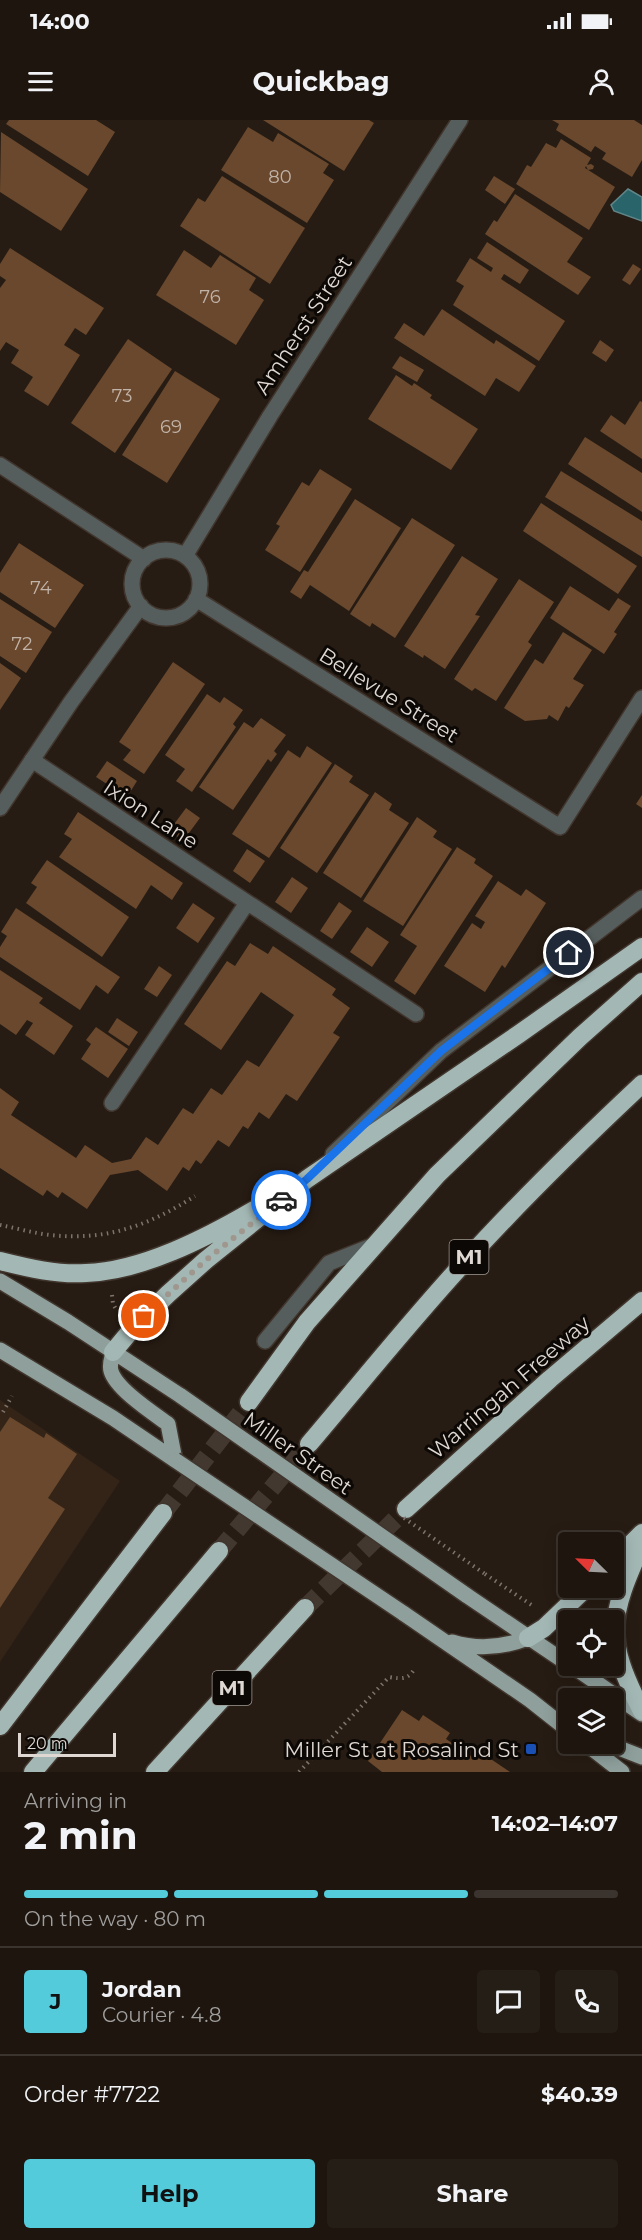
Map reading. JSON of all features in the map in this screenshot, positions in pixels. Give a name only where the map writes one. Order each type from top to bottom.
[{"type":"highway","points":[[113,1352],[133,1328],[206,1260],[307,1179],[642,947]]},
{"type":"highway","points":[[249,1402],[307,1322],[437,1174],[580,1037],[642,982]]},
{"type":"highway","name":"M1","points":[[309,1444],[473,1253],[555,1166],[642,1084]]},
{"type":"highway","points":[[0,1261],[36,1270],[70,1274],[109,1271],[185,1246],[220,1229],[307,1179]]},
{"type":"highway","name":"Warringah Freeway","points":[[406,1509],[550,1378],[642,1301]]},
{"type":"highway","points":[[0,1726],[163,1513]]},
{"type":"highway","points":[[624,1551],[642,1533]]},
{"type":"highway","points":[[642,1544],[625,1583],[614,1621],[620,1662],[642,1713]]},
{"type":"highway","points":[[33,1772],[219,1551]]},
{"type":"highway","points":[[528,1638],[549,1624],[576,1598]]},
{"type":"highway","name":"M1","points":[[155,1772],[305,1608]]},
{"type":"main road","name":"Miller Street","points":[[0,1281],[59,1316],[181,1396],[558,1657]]},
{"type":"main road","points":[[0,1350],[69,1391],[175,1460],[438,1636],[558,1722]]},
{"type":"main road","points":[[113,1352],[110,1363],[111,1372],[118,1383],[168,1424],[175,1460]]},
{"type":"main road","points":[[438,1636],[467,1646],[482,1647],[513,1644],[528,1638]]},
{"type":"main road","name":"Miller Street","points":[[587,1676],[642,1713]]},
{"type":"main road","points":[[624,1750],[642,1757]]},
{"type":"main road","points":[[599,1754],[622,1772]]},
{"type":"street","name":"Amherst Street","points":[[185,556],[270,416],[460,120]]},
{"type":"street","points":[[0,465],[144,559]]},
{"type":"street","points":[[175,552],[185,556],[193,564],[198,573],[200,589],[196,599],[184,613],[174,617],[156,616],[141,606],[134,591],[133,579],[144,559],[154,553],[175,552]]},
{"type":"street","name":"Bellevue Street","points":[[196,599],[560,827],[642,698]]},
{"type":"street","points":[[0,808],[71,702],[141,606]]},
{"type":"street","name":"Ixion Lane","points":[[32,760],[416,1014]]},
{"type":"street","points":[[307,1179],[441,1051],[642,898]]},
{"type":"street","points":[[112,1103],[247,903]]},
{"type":"street","points":[[265,1341],[329,1263],[375,1244]]},
{"type":"path","points":[[0,1225],[49,1235],[105,1235],[122,1232],[156,1219],[195,1196]]},
{"type":"path","points":[[111,1288],[113,1305],[121,1316]]},
{"type":"path","points":[[3,1412],[12,1396]]},
{"type":"path","points":[[485,1574],[533,1605]]},
{"type":"path","points":[[299,1772],[389,1677],[404,1679],[410,1676],[415,1668]]},
{"type":"shaded area","points":[[0,1400],[120,1481],[0,1662]]},
{"type":"water","points":[[628,189],[642,197],[642,221],[614,211],[611,205]]},
{"type":"building","points":[[9,120],[96,120],[115,132],[88,176],[6,124]]},
{"type":"building","points":[[263,120],[369,120],[374,123],[344,171]]},
{"type":"building","points":[[552,120],[634,120],[642,125],[642,160],[632,177],[602,159],[606,153],[595,146],[591,152],[556,130],[559,124]]},
{"type":"building","points":[[248,127],[273,142],[278,133],[329,164],[323,173],[334,180],[307,223],[221,170]]},
{"type":"building","points":[[1,132],[88,189],[61,231],[0,192]]},
{"type":"building","points":[[561,139],[591,158],[587,165],[594,166],[593,169],[588,170],[615,187],[589,230],[516,184],[527,165],[531,167],[546,143],[556,148]]},
{"type":"building","points":[[222,176],[305,228],[270,284],[180,226],[198,198],[205,202]]},
{"type":"building","points":[[494,176],[515,189],[505,204],[485,190]]},
{"type":"building","points":[[515,194],[583,238],[567,262],[591,277],[578,295],[485,234],[494,220],[497,222]]},
{"type":"building","points":[[487,242],[529,270],[520,284],[504,274],[501,279],[565,321],[539,361],[453,305],[464,286],[456,281],[470,258],[491,272],[493,268],[477,258]]},
{"type":"building","points":[[10,248],[104,308],[86,335],[75,328],[64,345],[80,355],[48,406],[24,391],[33,377],[11,363],[19,350],[6,342],[0,351],[0,288],[6,280],[0,276],[0,264]]},
{"type":"building","points":[[184,250],[211,268],[220,255],[256,278],[249,290],[264,300],[236,345],[156,295]]},
{"type":"building","points":[[633,264],[641,269],[630,285],[622,280]]},
{"type":"building","points":[[442,309],[494,344],[496,340],[536,366],[519,392],[496,378],[485,396],[394,338],[404,323],[424,336]]},
{"type":"building","points":[[128,339],[172,369],[115,453],[71,423]]},
{"type":"building","points":[[600,340],[614,350],[606,362],[592,353]]},
{"type":"building","points":[[400,356],[424,370],[417,382],[392,368]]},
{"type":"building","points":[[175,371],[220,399],[167,483],[122,455]]},
{"type":"building","points":[[396,375],[412,386],[414,383],[432,395],[430,398],[478,429],[451,470],[368,419]]},
{"type":"building","points":[[640,401],[642,402],[642,459],[600,431],[611,415],[625,425]]},
{"type":"building","points":[[585,437],[642,473],[642,512],[568,464]]},
{"type":"building","points":[[320,469],[352,489],[300,572],[265,550],[280,526],[276,524],[302,482],[309,486]]},
{"type":"building","points":[[561,471],[642,521],[642,557],[545,497]]},
{"type":"building","points":[[355,499],[401,528],[349,611],[310,585],[301,599],[290,592],[304,570],[308,572]]},
{"type":"building","points":[[541,503],[637,566],[618,594],[523,531]]},
{"type":"building","points":[[412,518],[455,545],[395,638],[372,623],[370,627],[350,614]]},
{"type":"building","points":[[19,543],[84,585],[55,628],[0,592],[0,573]]},
{"type":"building","points":[[462,556],[498,579],[475,615],[480,616],[445,669],[424,655],[423,658],[404,646]]},
{"type":"building","points":[[519,579],[554,602],[528,642],[532,645],[496,701],[475,688],[472,691],[454,679]]},
{"type":"building","points":[[570,586],[609,611],[618,598],[631,606],[614,632],[617,634],[604,654],[550,618]]},
{"type":"building","points":[[0,599],[52,632],[26,673],[0,656]]},
{"type":"building","points":[[563,632],[592,650],[573,679],[584,685],[569,708],[566,706],[558,721],[549,715],[547,719],[525,721],[504,708],[535,659],[543,664]]},
{"type":"building","points":[[173,662],[205,684],[144,774],[123,760],[131,750],[119,742]]},
{"type":"building","points":[[0,663],[21,678],[0,710]]},
{"type":"building","points":[[207,694],[220,703],[224,697],[243,710],[233,724],[236,727],[192,792],[176,781],[185,769],[165,755]]},
{"type":"building","points":[[261,718],[286,735],[274,751],[277,754],[271,762],[268,759],[233,810],[199,787],[244,722],[253,728]]},
{"type":"building","points":[[307,746],[332,763],[269,858],[232,834],[288,750],[300,758]]},
{"type":"building","points":[[107,761],[137,781],[127,797],[96,777]]},
{"type":"building","points":[[335,764],[353,776],[349,782],[369,795],[317,873],[280,848]]},
{"type":"building","points":[[375,792],[392,804],[389,810],[409,823],[361,898],[323,873]]},
{"type":"building","points":[[642,795],[642,808],[636,804]]},
{"type":"building","points":[[186,808],[200,818],[183,841],[169,831]]},
{"type":"building","points":[[78,812],[183,883],[172,900],[151,885],[136,909],[59,857],[72,839],[64,834]]},
{"type":"building","points":[[417,817],[437,831],[433,837],[452,849],[403,926],[363,901]]},
{"type":"building","points":[[457,847],[476,859],[474,863],[493,876],[415,995],[394,981],[417,946],[400,935]]},
{"type":"building","points":[[247,849],[265,861],[250,883],[233,871]]},
{"type":"building","points":[[47,860],[129,917],[102,957],[26,903],[37,887],[31,883]]},
{"type":"building","points":[[292,877],[308,888],[291,913],[275,902]]},
{"type":"building","points":[[498,881],[521,896],[526,889],[546,903],[505,968],[502,965],[485,992],[444,966],[472,923],[481,929],[485,922],[475,916]]},
{"type":"building","points":[[339,902],[352,911],[332,939],[320,931]]},
{"type":"building","points":[[193,903],[215,918],[198,943],[176,928]]},
{"type":"building","points":[[16,908],[120,977],[108,994],[96,985],[80,1010],[0,957],[0,947],[7,936],[1,932]]},
{"type":"building","points":[[367,927],[389,942],[372,967],[350,952]]},
{"type":"building","points":[[250,943],[268,954],[273,946],[336,989],[332,995],[350,1008],[333,1033],[340,1037],[297,1101],[286,1094],[269,1119],[259,1112],[248,1129],[243,1126],[229,1147],[218,1140],[201,1164],[196,1160],[189,1171],[183,1167],[167,1191],[138,1170],[110,1175],[87,1209],[62,1192],[58,1198],[47,1190],[43,1196],[0,1168],[0,1088],[19,1102],[11,1115],[76,1158],[85,1145],[112,1163],[131,1159],[146,1137],[158,1145],[183,1108],[193,1114],[211,1088],[222,1095],[247,1060],[259,1067],[294,1015],[261,992],[221,1050],[184,1024],[227,961],[235,966]]},
{"type":"building","points":[[159,966],[172,975],[157,997],[144,989]]},
{"type":"building","points":[[0,970],[43,998],[39,1003],[73,1026],[54,1055],[25,1035],[33,1023],[27,1020],[16,1035],[0,1024]]},
{"type":"building","points":[[117,1018],[138,1032],[129,1046],[108,1032]]},
{"type":"building","points":[[96,1027],[128,1049],[108,1078],[81,1059],[91,1044],[86,1040]]},
{"type":"building","points":[[10,1417],[44,1438],[46,1433],[77,1454],[48,1498],[65,1509],[0,1608],[0,1432]]},
{"type":"building","points":[[402,1710],[419,1721],[423,1715],[450,1733],[446,1739],[474,1758],[479,1751],[510,1772],[382,1772],[368,1761]]},
{"type":"tunnel","points":[[163,1513],[249,1402]]},
{"type":"tunnel","points":[[219,1551],[309,1444]]},
{"type":"tunnel","points":[[305,1608],[406,1509]]},
{"type":"way so far","points":[[144,1316],[206,1260],[281,1200]]},
{"type":"place","name":"Miller St at Rosalind St","points":[[531,1749]]},
{"type":"route","points":[[281,1200],[307,1179],[441,1051],[569,953]]}]
